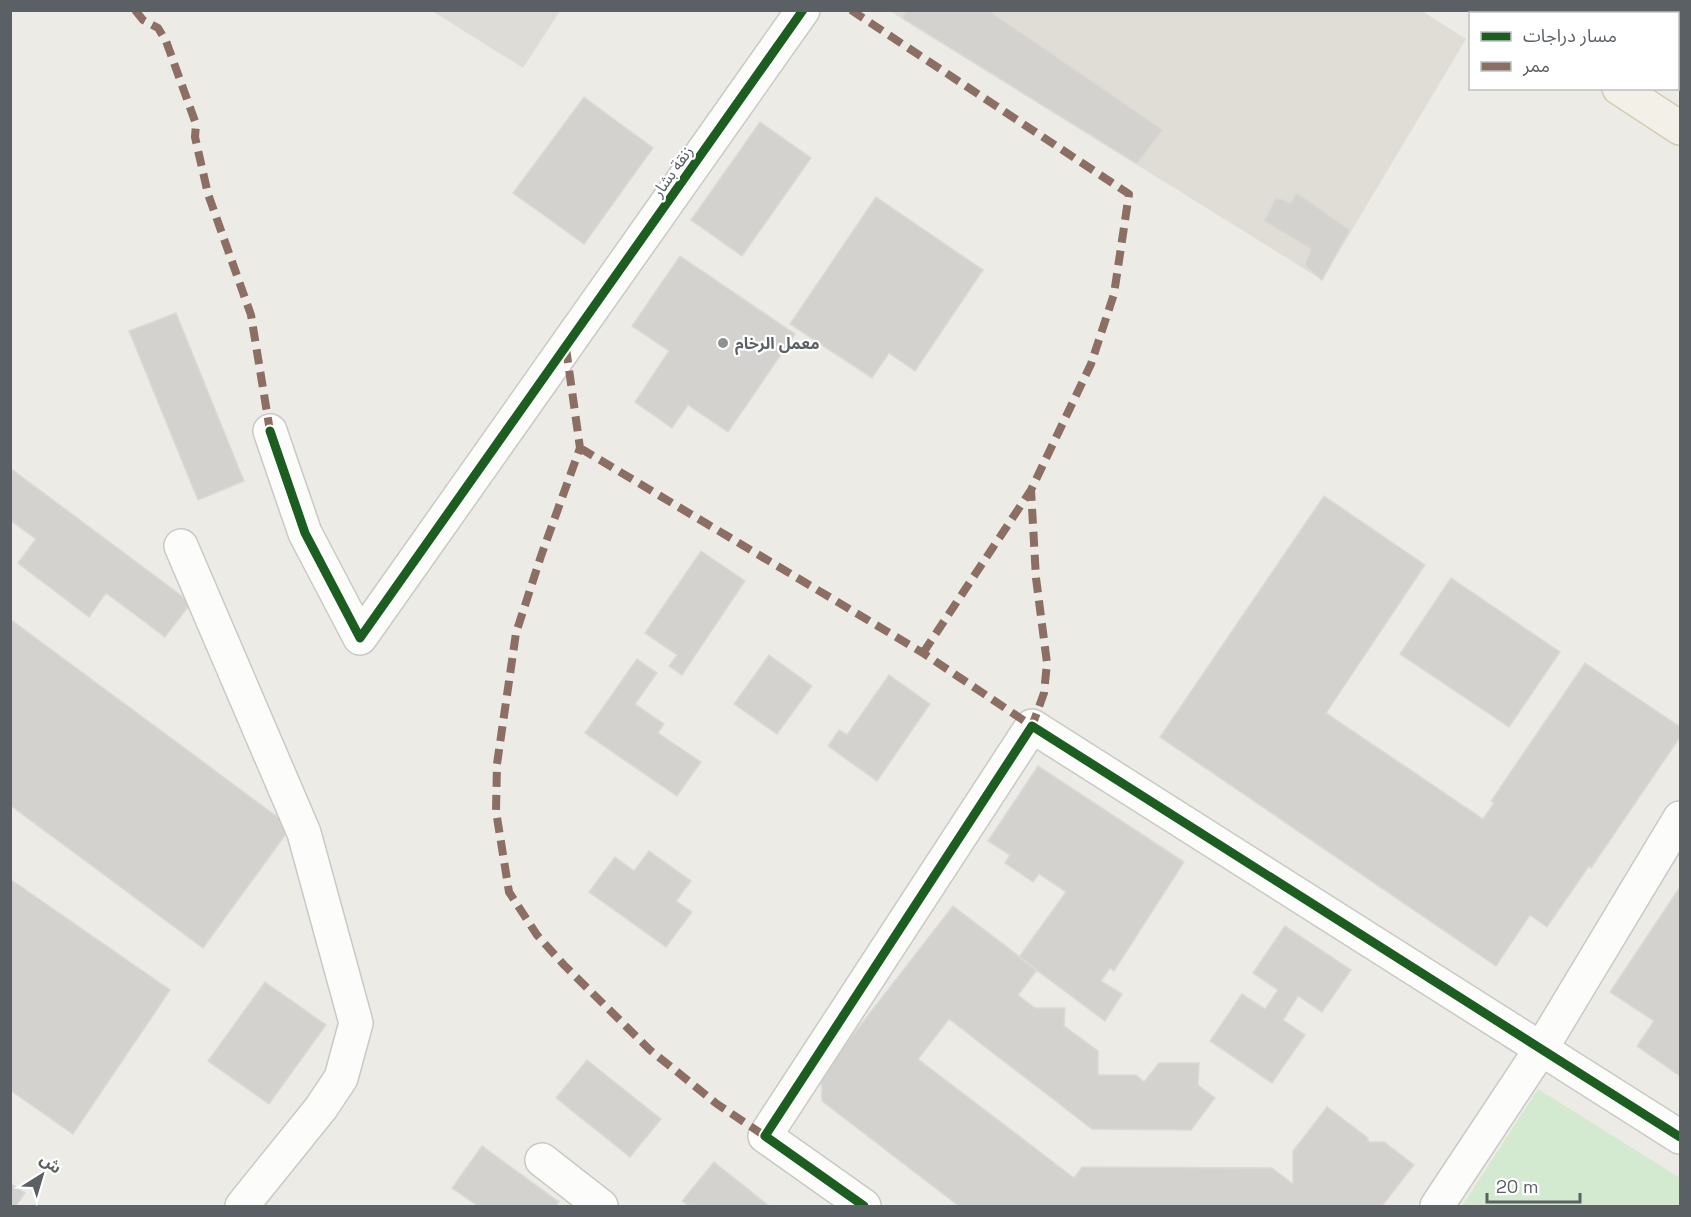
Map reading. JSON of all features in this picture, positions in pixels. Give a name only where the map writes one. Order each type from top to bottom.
[{"type":"main road","points":[[1622,90],[1680,128]]},
{"type":"street","name":"زنقة بشار","points":[[270,431],[305,533],[360,638],[803,10]]},
{"type":"street","points":[[181,546],[304,833],[356,1023],[341,1078],[321,1108],[242,1206]]},
{"type":"street","points":[[864,1206],[765,1136],[1032,726],[1680,1137]]},
{"type":"street","points":[[1437,1206],[1540,1049],[1680,819]]},
{"type":"street","points":[[542,1160],[601,1206]]},
{"type":"shaded area","points":[[432,11],[560,11],[523,68]]},
{"type":"shaded area","points":[[890,11],[1422,11],[1466,39],[1322,280]]},
{"type":"green space","points":[[1538,1089],[1680,1178],[1680,1206],[1462,1206]]},
{"type":"building","points":[[907,10],[988,10],[1163,130],[1137,164],[902,18]]},
{"type":"building","points":[[584,97],[653,148],[584,244],[513,193]]},
{"type":"building","points":[[760,122],[811,158],[742,256],[691,220]]},
{"type":"building","points":[[1297,193],[1350,230],[1322,280],[1305,265],[1311,249],[1264,221],[1276,197],[1290,203]]},
{"type":"building","points":[[876,197],[983,270],[915,371],[889,353],[872,378],[790,324]]},
{"type":"building","name":"معمل الرخام","points":[[680,256],[795,334],[728,432],[688,405],[672,428],[635,402],[669,351],[632,326]]},
{"type":"building","points":[[176,313],[244,481],[198,500],[129,331]]},
{"type":"building","points":[[10,468],[191,603],[165,637],[106,593],[89,617],[18,563],[36,539],[10,520]]},
{"type":"building","points":[[1324,496],[1425,565],[1326,713],[1483,819],[1494,803],[1491,801],[1585,663],[1680,727],[1680,737],[1591,868],[1589,866],[1547,927],[1530,915],[1496,966],[1160,737]]},
{"type":"building","points":[[701,551],[745,581],[682,675],[669,666],[677,655],[645,633]]},
{"type":"building","points":[[1451,578],[1560,652],[1509,727],[1400,654]]},
{"type":"building","points":[[10,619],[291,827],[203,948],[10,805]]},
{"type":"building","points":[[769,655],[812,686],[777,734],[734,704]]},
{"type":"building","points":[[637,659],[657,673],[635,704],[664,724],[658,733],[701,762],[677,796],[585,733]]},
{"type":"building","points":[[889,675],[930,704],[877,781],[828,746],[839,730],[847,735]]},
{"type":"building","points":[[1038,766],[1184,862],[1114,971],[1110,968],[1101,981],[1122,994],[1105,1021],[1019,957],[1066,892],[1039,874],[1033,882],[1005,863],[1010,855],[988,841]]},
{"type":"building","points":[[649,851],[691,881],[676,901],[692,912],[666,947],[589,892],[615,857],[634,871]]},
{"type":"building","points":[[10,879],[170,990],[73,1134],[10,1090]]},
{"type":"building","points":[[1680,887],[1680,1076],[1637,1046],[1654,1021],[1610,992]]},
{"type":"building","points":[[953,906],[1037,970],[1018,995],[1035,1008],[1065,1008],[1064,1026],[1098,1051],[1098,1075],[1136,1075],[1144,1082],[1159,1063],[1199,1063],[1198,1085],[1215,1098],[1191,1130],[1092,1129],[949,1019],[918,1059],[1074,1178],[1082,1167],[1272,1168],[1293,1184],[1293,1151],[1327,1107],[1368,1138],[1368,1142],[1384,1142],[1414,1165],[1382,1206],[959,1206],[822,1101],[821,1076]]},
{"type":"building","points":[[1285,926],[1351,970],[1322,1012],[1298,996],[1283,1020],[1305,1035],[1272,1083],[1210,1041],[1242,994],[1265,1009],[1278,990],[1253,973]]},
{"type":"building","points":[[265,982],[326,1025],[269,1104],[208,1061]]},
{"type":"building","points":[[587,1060],[661,1119],[630,1157],[556,1098]]},
{"type":"building","points":[[482,1146],[559,1202],[556,1206],[478,1206],[452,1188]]},
{"type":"building","points":[[714,1162],[769,1206],[689,1206],[682,1201]]},
{"type":"building","points":[[10,1183],[25,1193],[16,1206],[10,1206]]},
{"type":"marked path","points":[[135,10],[143,20],[158,28],[166,41],[196,124],[195,137],[208,194],[251,315],[270,431]]},
{"type":"marked path","points":[[580,448],[923,653],[1032,726],[1044,693],[1047,663],[1036,578],[1031,490],[1091,364],[1114,294],[1129,194],[851,10]]},
{"type":"marked path","points":[[566,348],[580,448],[516,633],[497,764],[496,811],[509,892],[537,935],[650,1050],[717,1104],[765,1136]]},
{"type":"marked path","points":[[923,653],[1031,490]]},
{"type":"cycle path","points":[[270,431],[305,533],[360,638],[803,10]]},
{"type":"cycle path","points":[[864,1206],[765,1136],[1032,726],[1680,1137]]},
{"type":"place","name":"معمل الرخام","points":[[723,343]]}]
